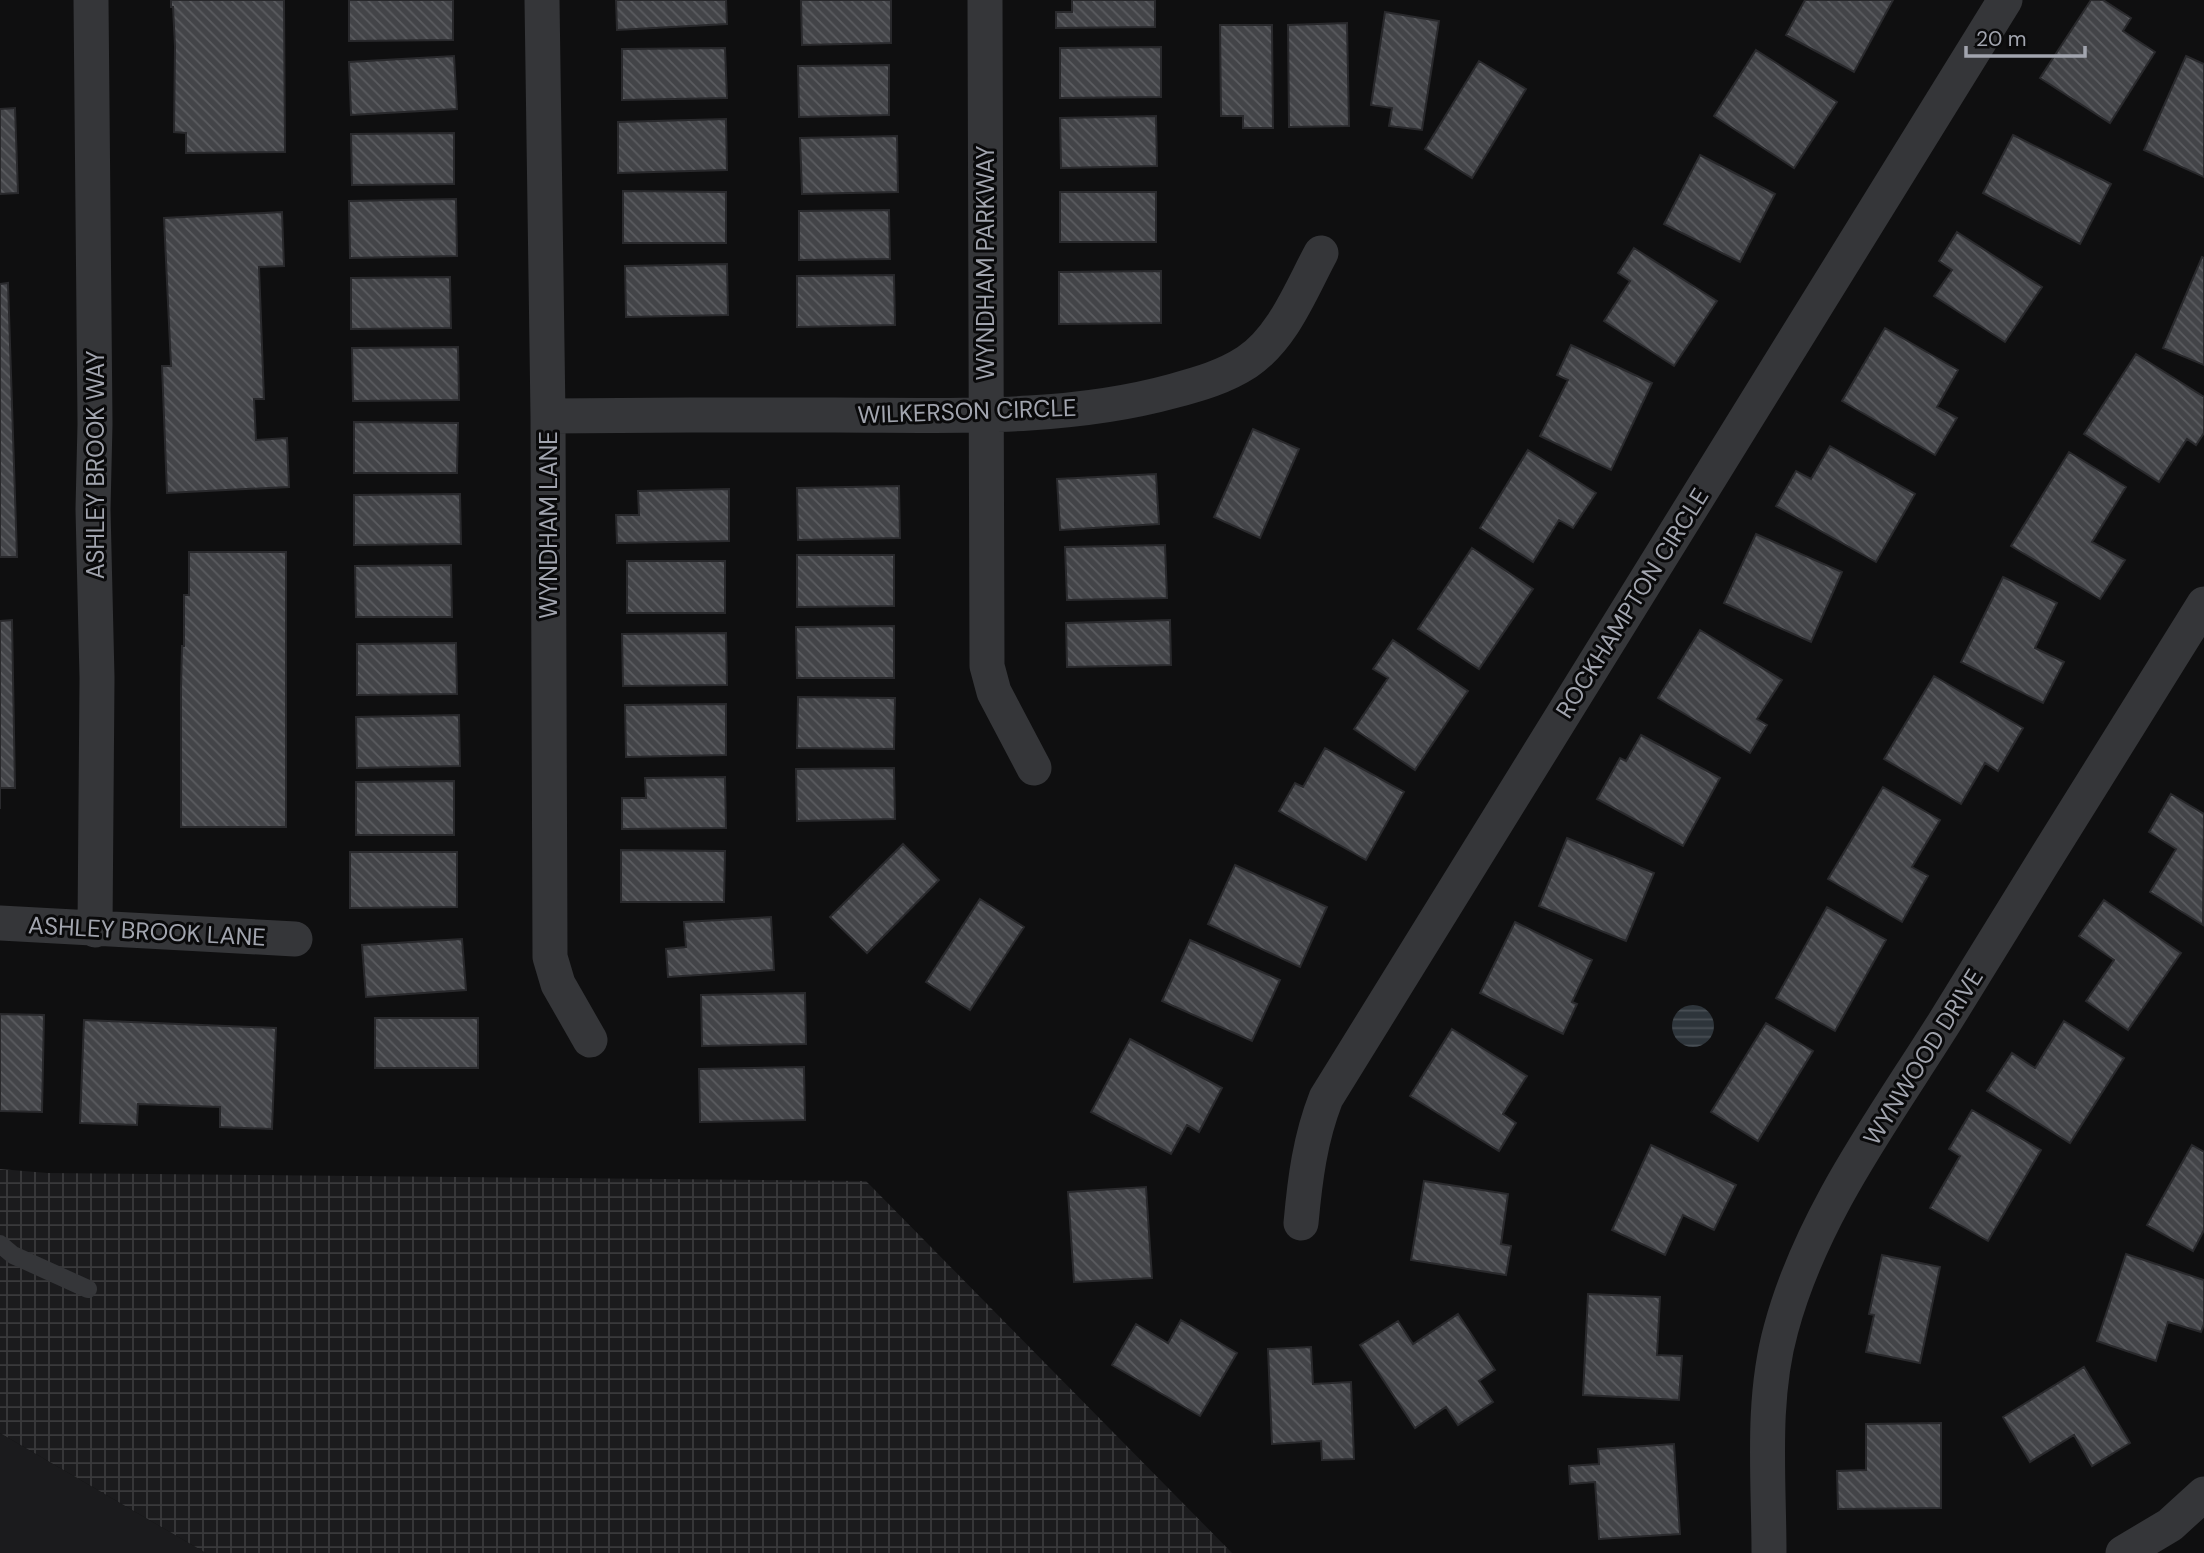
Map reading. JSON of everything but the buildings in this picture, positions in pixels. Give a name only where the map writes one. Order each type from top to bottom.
[{"type":"street","name":"ASHLEY BROOK WAY","points":[[91,0],[95,410],[93,509],[97,678],[95,930]]},
{"type":"street","name":"WYNDHAM LANE","points":[[542,0],[548,416],[550,957],[558,984],[590,1040]]},
{"type":"street","name":"WYNDHAM PARKWAY","points":[[985,0],[987,666],[994,692],[1034,768]]},
{"type":"street","name":"ROCKHAMPTON CIRCLE","points":[[1301,1223],[1306,1167],[1316,1123],[1326,1098],[2005,0]]},
{"type":"street","name":"WILKERSON CIRCLE","points":[[548,416],[986,415],[1144,399],[1229,373],[1250,360],[1279,329],[1321,253]]},
{"type":"street","name":"WYNWOOD DRIVE","points":[[1769,1553],[1769,1413],[1773,1366],[1781,1329],[1797,1279],[1818,1230],[1872,1138],[2204,604]]},
{"type":"street","name":"ASHLEY BROOK LANE","points":[[0,923],[295,939]]},
{"type":"street","points":[[2123,1553],[2170,1525],[2204,1494]]},
{"type":"lane","points":[[0,1244],[13,1255],[88,1289]]},
{"type":"shaded area","points":[[1693,1005],[1708,1011],[1714,1026],[1708,1041],[1693,1047],[1678,1041],[1672,1026],[1678,1011]]},
{"type":"shaded area","points":[[0,1169],[47,1173],[866,1181],[1232,1553],[206,1553],[0,1433]]},
{"type":"shaded area","points":[[0,1433],[206,1553],[0,1553]]}]
